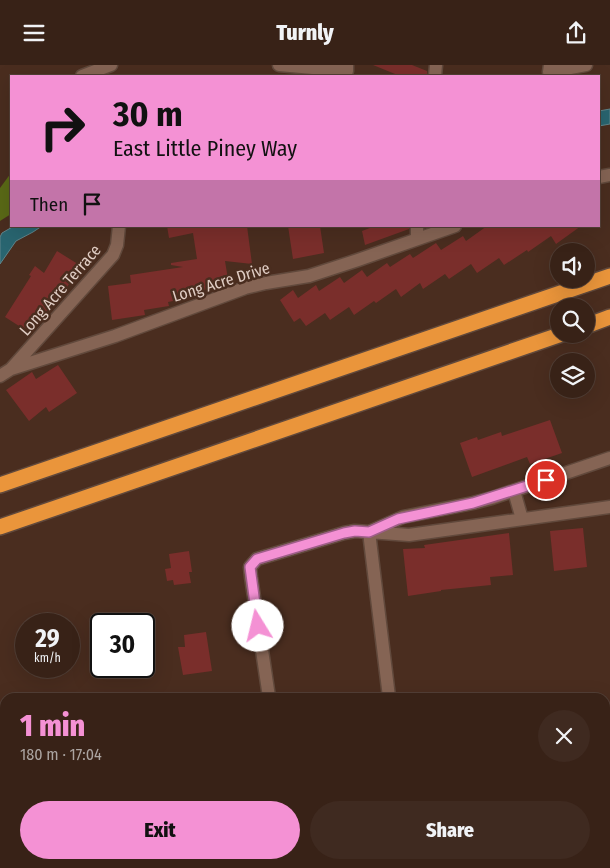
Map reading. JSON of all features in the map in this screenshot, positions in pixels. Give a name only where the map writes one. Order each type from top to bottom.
[{"type":"highway","points":[[0,485],[610,276]]},
{"type":"highway","points":[[595,323],[610,317]]},
{"type":"highway","points":[[0,527],[550,338]]},
{"type":"street","points":[[85,75],[112,65]]},
{"type":"street","points":[[279,65],[347,68]]},
{"type":"street","points":[[549,68],[586,65]]},
{"type":"street","name":"Long Acre Terrace","points":[[12,369],[113,255],[118,245],[119,227]]},
{"type":"street","name":"Long Acre Drive","points":[[0,376],[12,369],[114,336],[245,288],[309,276],[358,260],[417,233],[450,227]]},
{"type":"street","points":[[369,532],[403,517],[473,503],[610,458]]},
{"type":"street","points":[[514,491],[522,519]]},
{"type":"street","points":[[268,693],[250,567],[257,559],[355,531],[409,535],[610,507]]},
{"type":"street","points":[[369,532],[389,693]]},
{"type":"green space","points":[[10,174],[10,215],[0,221],[0,188]]},
{"type":"water","points":[[610,109],[610,124],[600,126],[600,111]]},
{"type":"water","points":[[12,227],[40,227],[16,241],[0,264],[0,237],[2,233]]},
{"type":"building","points":[[373,65],[412,65],[427,71],[427,75],[398,75]]},
{"type":"building","points":[[167,227],[247,227],[252,264],[225,261],[229,285],[192,292],[193,297],[168,302],[169,306],[144,310],[145,315],[112,320],[108,286],[131,283],[130,275],[183,267],[171,265],[171,263],[197,259],[193,233],[169,238]]},
{"type":"building","points":[[288,227],[320,227],[324,253],[293,259]]},
{"type":"building","points":[[372,227],[409,227],[409,229],[365,245],[362,231]]},
{"type":"building","points":[[486,227],[580,227],[557,243],[551,236],[528,252],[527,250],[504,265],[499,258],[477,273],[471,264],[449,279],[445,274],[423,289],[420,283],[401,297],[396,289],[354,315],[349,307],[330,320],[325,313],[306,326],[300,318],[294,322],[280,300],[293,290],[298,298],[316,285],[319,291],[340,277],[344,283],[362,270],[367,277],[387,263],[390,267],[410,254],[413,258],[436,243],[441,250],[463,236],[466,241]]},
{"type":"building","points":[[57,251],[81,266],[61,296],[58,294],[45,315],[42,313],[30,333],[5,317],[31,276],[29,275],[35,266],[44,273]]},
{"type":"building","points":[[58,365],[77,393],[49,412],[46,407],[29,421],[6,390],[32,372],[36,379]]},
{"type":"building","points":[[550,420],[562,453],[530,464],[527,457],[472,477],[460,443],[477,437],[478,440],[501,432],[502,436]]},
{"type":"building","points":[[583,528],[587,567],[554,571],[550,531]]},
{"type":"building","points":[[509,533],[513,575],[490,577],[491,585],[441,590],[408,596],[403,549],[425,548],[424,545]]},
{"type":"building","points":[[189,551],[192,572],[189,572],[191,583],[174,585],[173,580],[167,581],[165,569],[171,568],[169,554]]},
{"type":"building","points":[[206,632],[212,671],[183,675],[178,647],[185,647],[184,635]]},
{"type":"route","points":[[258,626],[250,567],[257,559],[344,533],[355,531],[369,532],[403,517],[473,503],[546,480]]}]
